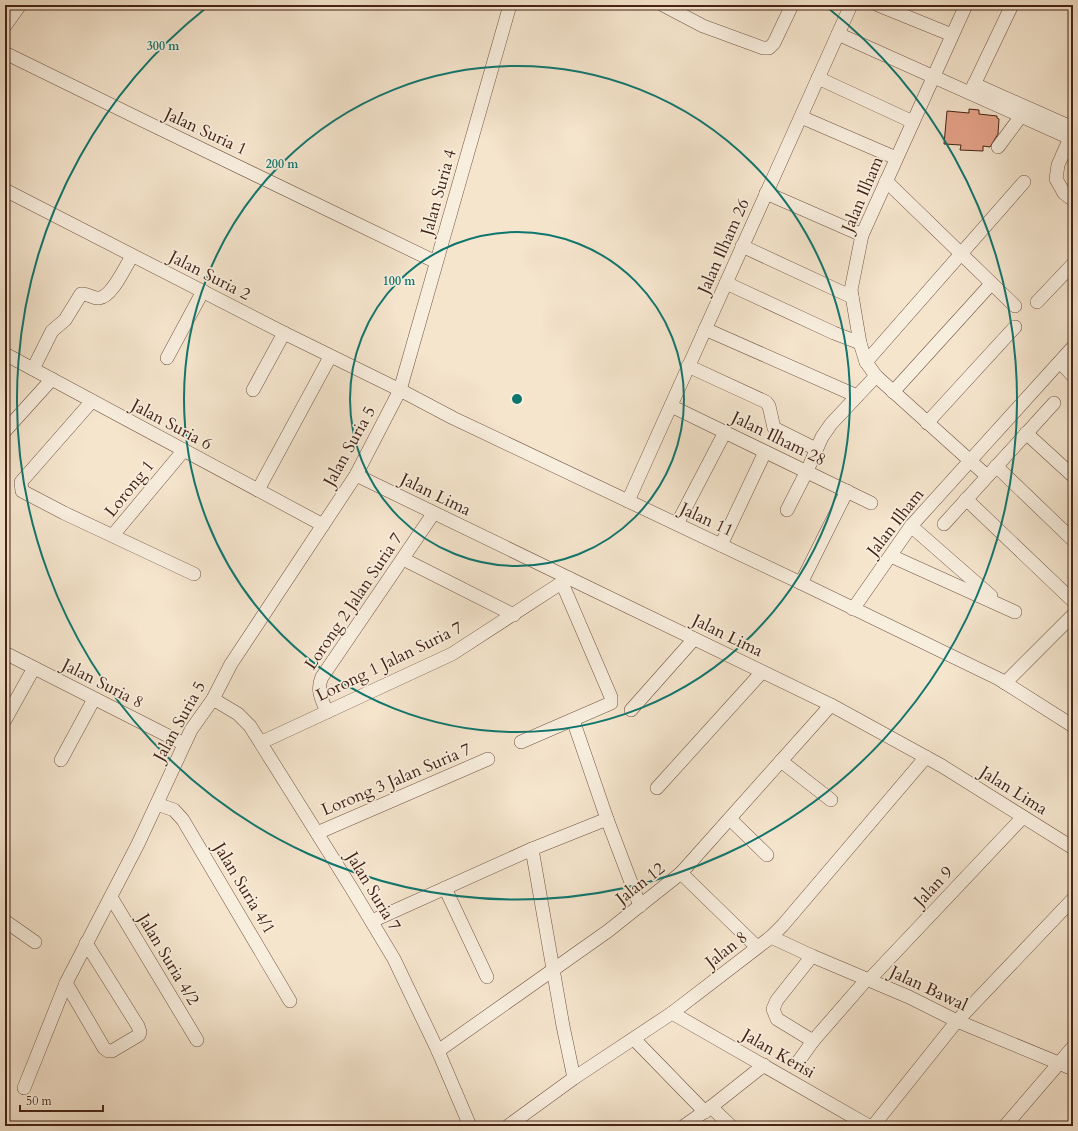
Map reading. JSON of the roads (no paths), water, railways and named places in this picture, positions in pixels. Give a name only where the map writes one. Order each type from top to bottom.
[{"type":"street","points":[[5,26],[20,5]]},
{"type":"street","name":"Jalan Suria 4","points":[[400,390],[510,5]]},
{"type":"street","points":[[664,5],[703,26],[763,48],[769,48],[774,43],[792,5]]},
{"type":"street","name":"Jalan Ilham 26","points":[[628,501],[851,5]]},
{"type":"street","points":[[878,5],[952,35]]},
{"type":"street","name":"Jalan Ilham","points":[[966,5],[862,235],[851,290],[860,343],[866,362],[876,376],[969,461]]},
{"type":"street","points":[[972,88],[1012,5]]},
{"type":"street","points":[[838,34],[934,76],[972,88],[1072,132]]},
{"type":"street","name":"Jalan Suria 1","points":[[5,52],[436,262]]},
{"type":"street","points":[[818,78],[913,122]]},
{"type":"street","points":[[972,88],[1021,116],[1072,132]]},
{"type":"street","points":[[998,147],[1021,116]]},
{"type":"street","points":[[800,117],[896,158]]},
{"type":"street","points":[[1072,132],[1058,165],[1056,180],[1064,193],[1073,200]]},
{"type":"street","points":[[886,181],[1015,306]]},
{"type":"street","points":[[866,362],[962,255],[1024,182]]},
{"type":"street","name":"Jalan Suria 2","points":[[5,190],[284,333],[400,390]]},
{"type":"street","points":[[766,193],[862,235]]},
{"type":"street","points":[[742,246],[852,297]]},
{"type":"street","points":[[33,369],[52,331],[64,320],[81,294],[98,298],[105,297],[111,292],[132,256]]},
{"type":"street","points":[[1037,302],[1073,264]]},
{"type":"street","points":[[726,283],[834,333],[860,343]]},
{"type":"street","points":[[893,392],[991,284]]},
{"type":"street","points":[[167,358],[203,291]]},
{"type":"street","points":[[927,423],[1015,327]]},
{"type":"street","points":[[705,329],[857,396]]},
{"type":"street","points":[[252,390],[284,333]]},
{"type":"street","name":"Jalan Ilham","points":[[853,609],[911,526],[1073,347]]},
{"type":"street","name":"Jalan Suria 6","points":[[5,354],[323,525]]},
{"type":"street","points":[[258,490],[330,356]]},
{"type":"street","points":[[1060,362],[1073,376]]},
{"type":"street","points":[[688,366],[766,402],[769,406],[774,428],[816,449]]},
{"type":"street","points":[[787,510],[807,472],[816,449],[831,424],[876,376]]},
{"type":"street","points":[[5,432],[52,379]]},
{"type":"street","name":"Jalan Suria 5","points":[[24,1088],[66,983],[158,804],[184,744],[213,698],[231,664],[356,475],[400,390]]},
{"type":"street","name":"Jalan 11","points":[[400,390],[453,418],[801,583],[1002,681],[1073,726]]},
{"type":"street","points":[[92,401],[21,482],[22,491],[64,513],[113,535]]},
{"type":"street","points":[[944,524],[1054,403]]},
{"type":"street","name":"Jalan Ilham 28","points":[[670,406],[871,503]]},
{"type":"street","points":[[677,524],[725,432]]},
{"type":"street","points":[[1026,433],[1073,476]]},
{"type":"street","name":"Lorong 1","points":[[184,450],[113,535],[194,574]]},
{"type":"street","points":[[721,545],[766,452]]},
{"type":"street","points":[[969,461],[991,471],[1073,540]]},
{"type":"street","name":"Jalan Lima","points":[[356,475],[566,581],[694,639],[831,705],[926,757],[1073,848]]},
{"type":"street","points":[[801,583],[847,491]]},
{"type":"street","points":[[966,499],[1073,601]]},
{"type":"street","name":"Lorong 2 Jalan Suria 7","points":[[327,712],[319,690],[319,685],[322,678],[433,514]]},
{"type":"street","points":[[911,526],[1000,604]]},
{"type":"street","points":[[891,556],[1015,612]]},
{"type":"street","points":[[402,559],[514,615]]},
{"type":"street","points":[[521,742],[611,703],[611,697],[566,581]]},
{"type":"street","name":"Lorong 1 Jalan Suria 7","points":[[262,742],[452,654],[566,581]]},
{"type":"street","points":[[1002,681],[1073,615]]},
{"type":"street","points":[[631,710],[694,639]]},
{"type":"street","name":"Jalan Suria 8","points":[[5,653],[184,744]]},
{"type":"street","points":[[5,720],[34,668]]},
{"type":"street","points":[[657,788],[762,672]]},
{"type":"street","name":"Jalan Suria 7","points":[[213,698],[238,714],[250,726],[262,742],[372,921],[394,959],[438,1051],[470,1126]]},
{"type":"street","points":[[61,760],[94,699]]},
{"type":"street","name":"Jalan 12","points":[[438,1051],[554,970],[640,906],[681,873],[831,705]]},
{"type":"street","points":[[573,720],[607,819],[640,906]]},
{"type":"street","name":"Jalan 8","points":[[508,1126],[574,1078],[672,1013],[783,926],[926,757]]},
{"type":"street","name":"Lorong 3 Jalan Suria 7","points":[[317,833],[488,759]]},
{"type":"street","points":[[782,761],[831,800]]},
{"type":"street","name":"Jalan Suria 4/1","points":[[158,804],[174,810],[183,820],[290,1001]]},
{"type":"street","name":"Jalan 9","points":[[798,1062],[813,1041],[868,979],[1023,817]]},
{"type":"street","points":[[372,921],[532,849],[607,819]]},
{"type":"street","points":[[730,819],[767,855]]},
{"type":"street","points":[[532,849],[574,1078]]},
{"type":"street","points":[[681,873],[757,947]]},
{"type":"street","points":[[445,888],[487,977]]},
{"type":"street","name":"Jalan Suria 4/2","points":[[111,897],[197,1040]]},
{"type":"street","points":[[873,1126],[957,1021],[1073,900]]},
{"type":"street","points":[[5,921],[35,942]]},
{"type":"street","name":"Jalan Bawal","points":[[771,936],[812,956],[868,979],[957,1021],[1073,1069]]},
{"type":"street","points":[[66,983],[104,1048],[108,1051],[112,1051],[140,1036],[140,1032],[86,944]]},
{"type":"street","points":[[812,956],[777,1000],[773,1009],[777,1019],[813,1041]]},
{"type":"street","name":"Jalan Kerisi","points":[[672,1013],[869,1126]]},
{"type":"street","points":[[634,1039],[708,1109],[731,1126]]},
{"type":"street","points":[[1005,1126],[1073,1047]]},
{"type":"street","points":[[684,1126],[764,1065]]}]
